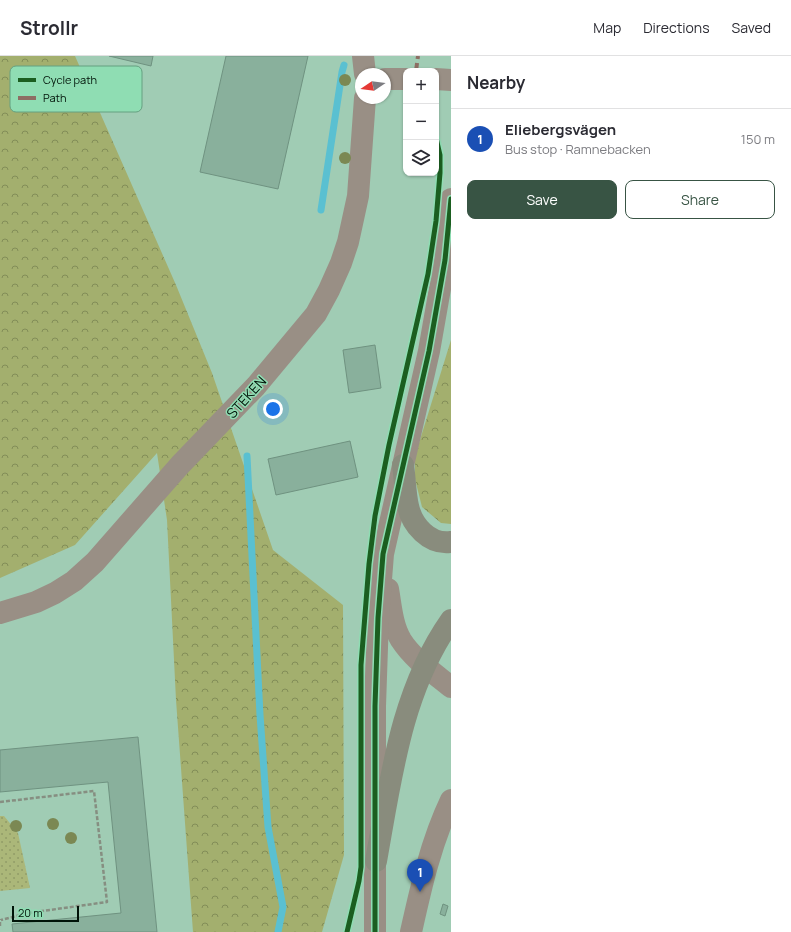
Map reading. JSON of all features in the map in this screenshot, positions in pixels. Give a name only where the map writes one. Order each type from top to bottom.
[{"type":"highway","points":[[403,465],[408,507],[421,532],[434,540],[451,542]]},
{"type":"highway","points":[[376,861],[393,766],[403,726],[413,696],[426,665],[451,620]]},
{"type":"street","points":[[363,56],[364,68]]},
{"type":"street","points":[[391,79],[403,79]]},
{"type":"street","points":[[439,80],[451,80]]},
{"type":"street","name":"STEKEN","points":[[0,613],[36,602],[55,593],[74,581],[95,562],[180,466],[256,386],[316,314],[341,263],[348,242],[358,196],[365,104]]},
{"type":"street","points":[[375,932],[375,706],[378,618],[383,554],[429,351],[445,260],[451,199]]},
{"type":"street","points":[[383,554],[391,610],[401,639],[412,654],[451,687]]},
{"type":"street","points":[[411,932],[432,849],[451,800]]},
{"type":"path","points":[[0,802],[94,791],[106,902],[28,913],[0,919],[0,926]]},
{"type":"green space","points":[[0,56],[75,56],[79,66],[10,66],[10,112],[100,112],[176,285],[212,373],[273,550],[343,605],[344,855],[322,932],[193,932],[176,700],[167,520],[157,453],[75,545],[0,578]]},
{"type":"green space","points":[[451,340],[451,524],[441,523],[422,507],[415,479],[415,456]]},
{"type":"green space","points":[[0,816],[4,816],[18,833],[30,888],[0,891]]},
{"type":"building","points":[[109,56],[153,56],[151,66]]},
{"type":"building","points":[[226,56],[308,56],[278,189],[200,172]]},
{"type":"building","points":[[375,345],[381,388],[349,393],[343,350]]},
{"type":"building","points":[[350,441],[358,477],[276,495],[268,459]]},
{"type":"building","points":[[138,737],[157,932],[13,932],[12,924],[121,913],[108,782],[0,792],[0,750]]},
{"type":"building","points":[[443,904],[448,906],[445,916],[440,914]]},
{"type":"waterway","points":[[321,210],[344,65]]},
{"type":"waterway","points":[[247,456],[260,715],[268,827],[283,907],[278,932]]},
{"type":"marked path","points":[[416,68],[418,56]]},
{"type":"cycle path","points":[[347,932],[361,867],[361,665],[369,564],[375,516],[389,445],[428,274],[436,221],[440,173],[440,155],[436,140]]},
{"type":"cycle path","points":[[375,932],[375,706],[378,618],[383,554],[429,351],[445,260],[451,199]]},
{"type":"place","name":"Eliebergsvägen","points":[[420,892]]}]
